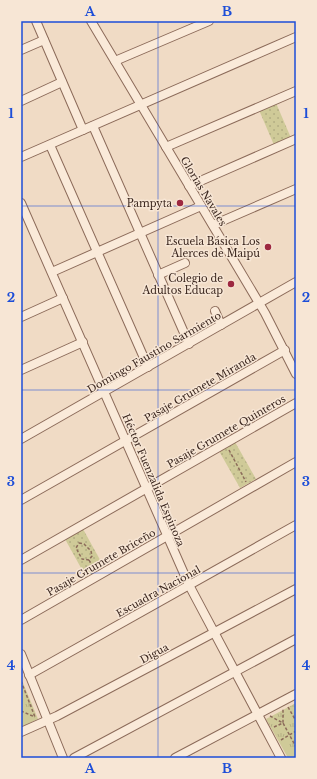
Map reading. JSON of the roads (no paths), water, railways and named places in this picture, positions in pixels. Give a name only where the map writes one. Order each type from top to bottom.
[{"type":"street","points":[[36,21],[83,130]]},
{"type":"street","name":"Glorias Navales","points":[[93,21],[115,62],[259,303],[285,350],[296,374]]},
{"type":"street","points":[[115,62],[208,21]]},
{"type":"street","points":[[21,157],[296,37]]},
{"type":"street","points":[[21,50],[44,40]]},
{"type":"street","points":[[21,101],[62,82]]},
{"type":"street","points":[[166,147],[296,91]]},
{"type":"street","points":[[93,126],[189,344]]},
{"type":"street","points":[[189,186],[296,139]]},
{"type":"street","points":[[50,144],[148,367]]},
{"type":"street","points":[[213,225],[296,189]]},
{"type":"street","name":"Héctor Fuenzalida Espinoza","points":[[21,203],[147,488],[188,585],[213,633],[260,713],[280,758]]},
{"type":"street","points":[[52,272],[201,206]]},
{"type":"street","points":[[158,275],[185,263]]},
{"type":"street","name":"Domingo Faustino Sarmiento","points":[[21,439],[296,282]]},
{"type":"street","points":[[21,317],[63,298]]},
{"type":"street","points":[[215,311],[221,325]]},
{"type":"street","points":[[21,370],[83,342]]},
{"type":"street","name":"Pasaje Grumete Miranda","points":[[21,500],[285,350]]},
{"type":"street","name":"Pasaje Grumete Quinteros","points":[[21,560],[296,403]]},
{"type":"street","name":"Pasaje Grumete Briceño","points":[[21,620],[296,462]]},
{"type":"street","name":"Escuadra Nacional","points":[[29,675],[296,525]]},
{"type":"street","name":"Digua","points":[[21,732],[36,721],[47,720],[296,589]]},
{"type":"street","points":[[74,758],[296,639]]},
{"type":"street","points":[[21,654],[63,758]]},
{"type":"street","points":[[175,758],[296,694]]},
{"type":"place","name":"Pampyta","points":[[180,203]]},
{"type":"place","name":"Escuela Básica Los Alerces de Maipú","points":[[268,247]]},
{"type":"place","name":"Colegio de Adultos Educap","points":[[231,284]]}]
